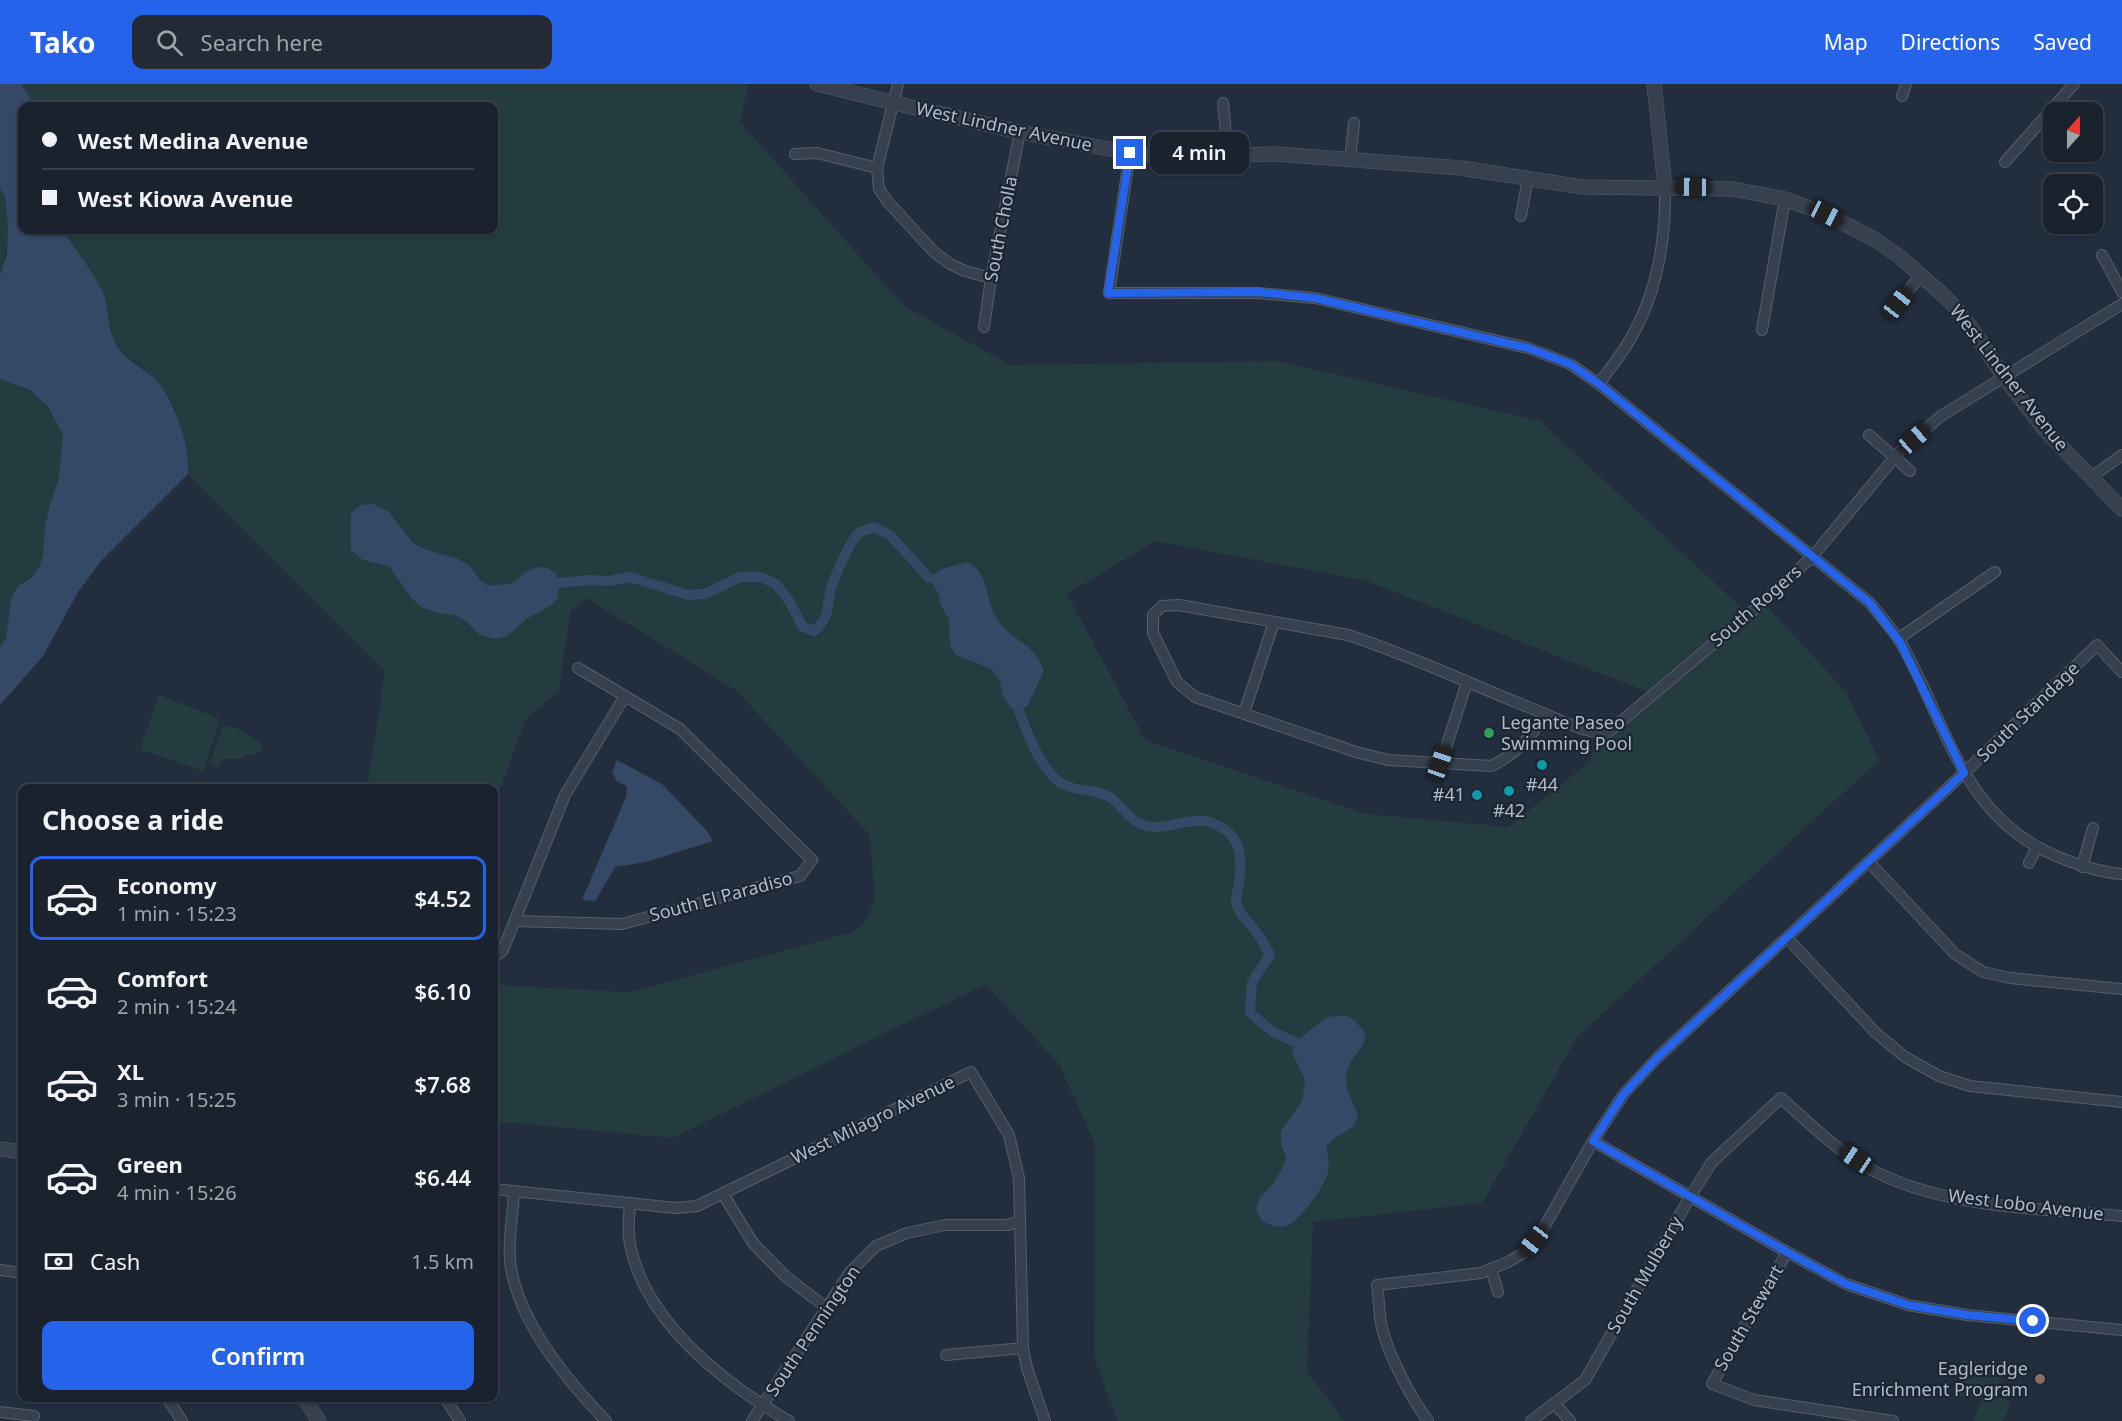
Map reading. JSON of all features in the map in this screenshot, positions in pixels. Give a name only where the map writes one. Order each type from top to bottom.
[{"type":"street","name":"West Lindner Avenue","points":[[817,84],[1020,132],[1130,153],[1173,157],[1276,154],[1461,168],[1582,187],[1733,189],[1785,199],[1826,214],[1876,240],[1921,275],[1956,308],[2044,429],[2122,509]]},
{"type":"street","points":[[898,84],[877,168],[879,189],[887,201],[934,252],[950,264],[965,271],[991,278]]},
{"type":"street","points":[[1599,384],[1626,346],[1645,311],[1656,274],[1665,229],[1665,187],[1654,84]]},
{"type":"street","points":[[1902,96],[1906,84]]},
{"type":"street","points":[[2006,162],[2071,85]]},
{"type":"street","points":[[1223,103],[1228,155]]},
{"type":"street","points":[[1350,160],[1354,123]]},
{"type":"street","name":"South Cholla","points":[[984,327],[991,278],[1020,132]]},
{"type":"street","points":[[795,154],[817,153],[877,168]]},
{"type":"street","points":[[1130,153],[1108,293],[1258,292],[1315,298],[1528,348],[1570,364],[1599,384],[1870,603],[1898,639],[1964,773],[1991,812],[2037,847],[2082,867],[2122,874]]},
{"type":"street","points":[[1521,216],[1528,178]]},
{"type":"street","points":[[1762,330],[1785,199]]},
{"type":"street","points":[[2102,255],[2122,291]]},
{"type":"street","points":[[1898,303],[1921,275]]},
{"type":"street","name":"South Rogers","points":[[1544,713],[1536,730],[1505,759],[1492,766],[1388,760],[1356,752],[1195,697],[1178,682],[1153,633],[1153,615],[1162,606],[1179,605],[1348,635],[1467,682],[1544,713],[1592,733],[1606,734],[1763,602],[1812,557],[1896,457],[1941,416],[2122,304]]},
{"type":"street","points":[[1869,435],[1910,471]]},
{"type":"street","points":[[2090,478],[2122,455]]},
{"type":"street","points":[[1898,639],[1995,572]]},
{"type":"street","points":[[1244,713],[1274,622]]},
{"type":"street","name":"South Standage","points":[[1428,1421],[1416,1405],[1396,1366],[1381,1325],[1377,1285],[1481,1273],[1527,1251],[1542,1231],[1593,1141],[1623,1095],[1658,1057],[1964,773],[2097,645],[2122,672]]},
{"type":"street","name":"South El Paradiso","points":[[515,921],[622,924],[800,876],[812,860],[680,729],[578,668]]},
{"type":"street","points":[[1440,763],[1467,682]]},
{"type":"street","points":[[498,954],[503,950],[565,795],[625,696]]},
{"type":"street","points":[[2082,867],[2093,828]]},
{"type":"street","points":[[2029,862],[2037,847]]},
{"type":"street","points":[[1869,862],[1955,954],[1983,972],[2010,978],[2122,989]]},
{"type":"street","points":[[1787,938],[1876,1033],[1905,1058],[1939,1076],[1970,1086],[2122,1102]]},
{"type":"street","name":"West Milagro Avenue","points":[[498,1190],[676,1208],[697,1206],[971,1072],[1009,1135],[1019,1178],[1023,1348],[1027,1368],[1045,1421]]},
{"type":"street","name":"South Mulberry","points":[[1531,1421],[1585,1380],[1712,1162],[1781,1098]]},
{"type":"street","name":"West Lobo Avenue","points":[[1781,1098],[1827,1140],[1870,1169],[1924,1191],[1970,1201],[2122,1216]]},
{"type":"street","points":[[1593,1141],[1846,1284],[1908,1305],[1967,1315],[2122,1330]]},
{"type":"street","points":[[0,1149],[18,1151]]},
{"type":"street","points":[[514,1192],[510,1260],[522,1306],[545,1347],[580,1394],[606,1421]]},
{"type":"street","points":[[723,1194],[753,1243],[786,1277],[827,1308]]},
{"type":"street","points":[[630,1203],[630,1248],[644,1288],[673,1330],[716,1372],[762,1406],[789,1421]]},
{"type":"street","name":"South Pennington","points":[[752,1421],[850,1272],[876,1246],[907,1233],[945,1225],[1008,1225],[1019,1221]]},
{"type":"street","name":"South Stewart","points":[[1787,1252],[1712,1384],[1754,1400],[1893,1420]]},
{"type":"street","points":[[1491,1269],[1498,1292]]},
{"type":"street","points":[[0,1270],[18,1272]]},
{"type":"street","points":[[946,1355],[1023,1348]]},
{"type":"street","points":[[170,1402],[182,1421]]},
{"type":"street","points":[[307,1402],[319,1421]]},
{"type":"street","points":[[448,1402],[460,1421]]},
{"type":"street","points":[[1555,1404],[1570,1421]]},
{"type":"street","points":[[0,1412],[34,1416]]},
{"type":"green space","points":[[21,84],[748,84],[740,122],[904,306],[1010,365],[1277,361],[1540,421],[1748,614],[1763,602],[1846,692],[1879,760],[1577,1037],[1482,1203],[1313,1222],[1307,1371],[1344,1421],[1118,1421],[1094,1358],[1095,1144],[1059,1064],[985,984],[673,1138],[498,1121],[498,985],[630,992],[850,933],[863,925],[875,901],[870,835],[736,690],[586,598],[570,612],[559,691],[525,720],[498,795],[498,784],[368,784],[385,671],[188,474],[189,465],[176,411],[156,380],[115,344],[103,292],[65,234],[498,234],[498,102],[32,102]],"holes":[[[1155,541],[1367,581],[1653,694],[1606,734],[1586,765],[1508,827],[1365,814],[1145,740],[1067,594]]]},
{"type":"green space","points":[[0,189],[7,208],[9,232],[0,275]]},
{"type":"green space","points":[[0,379],[20,386],[46,406],[58,424],[63,444],[60,476],[49,510],[41,563],[37,572],[20,585],[14,594],[7,635],[0,647]]},
{"type":"green space","points":[[159,695],[220,719],[203,771],[140,749]]},
{"type":"green space","points":[[228,725],[261,743],[262,748],[256,755],[247,755],[241,759],[223,759],[218,768],[210,764],[222,728]]},
{"type":"green space","points":[[1963,1359],[2002,1375],[1994,1395],[2011,1402],[2003,1421],[1973,1421],[1986,1392],[1982,1390],[1979,1399],[1960,1396]]},
{"type":"water","points":[[0,84],[21,84],[32,102],[18,102],[18,234],[65,234],[104,295],[111,333],[119,349],[154,378],[168,397],[184,437],[188,474],[101,561],[78,592],[43,656],[0,705],[0,647],[6,638],[11,599],[18,586],[32,577],[39,568],[43,555],[49,508],[59,478],[63,435],[48,407],[30,390],[0,379],[0,275],[7,254],[8,225],[5,197],[0,189]]},
{"type":"water","points":[[374,504],[389,512],[412,542],[424,549],[458,559],[470,566],[479,579],[488,586],[514,583],[524,573],[537,567],[548,568],[557,575],[559,597],[550,606],[528,618],[507,636],[494,639],[479,634],[466,621],[455,615],[423,608],[411,598],[389,566],[363,560],[351,550],[351,513],[361,505]]},
{"type":"water","points":[[967,562],[977,569],[981,576],[997,619],[1008,632],[1034,653],[1044,671],[1027,706],[1019,711],[1010,707],[1003,696],[999,679],[991,669],[956,655],[950,645],[949,619],[929,578],[942,569]]},
{"type":"water","points":[[617,760],[662,784],[706,830],[713,841],[646,862],[615,867],[595,901],[582,900],[626,797],[627,787],[616,780],[612,773]]},
{"type":"water","points":[[1346,1015],[1358,1024],[1364,1032],[1365,1039],[1348,1068],[1346,1078],[1348,1092],[1358,1115],[1354,1126],[1332,1140],[1326,1148],[1329,1162],[1327,1176],[1304,1212],[1286,1226],[1268,1224],[1263,1222],[1256,1209],[1260,1197],[1281,1171],[1286,1158],[1281,1144],[1281,1131],[1302,1101],[1305,1080],[1292,1053],[1295,1042],[1327,1017]]},
{"type":"waterway","points":[[559,583],[588,580],[610,581],[630,577],[688,595],[705,594],[740,577],[761,577],[776,584],[789,601],[803,627],[814,631],[824,620],[832,585],[852,541],[860,532],[874,527],[890,535],[929,578]]},
{"type":"waterway","points":[[1019,711],[1026,731],[1043,764],[1058,781],[1072,788],[1106,795],[1135,821],[1147,826],[1165,826],[1192,821],[1210,822],[1234,838],[1239,850],[1240,864],[1237,907],[1270,955],[1252,982],[1250,1013],[1273,1032],[1295,1042]]},
{"type":"place","name":"Legante Paseo Swimming Pool","points":[[1489,733]]},
{"type":"place","name":"#44","points":[[1542,765]]},
{"type":"place","name":"#42","points":[[1509,791]]},
{"type":"place","name":"#41","points":[[1477,795]]},
{"type":"place","name":"Eagleridge Enrichment Program","points":[[2040,1379]]},
{"type":"route","points":[[1130,153],[1108,293],[1258,292],[1315,298],[1528,348],[1570,364],[1599,384],[1870,603],[1900,642],[1964,773],[1658,1057],[1623,1095],[1593,1141],[1846,1284],[1908,1305],[1967,1315],[2033,1321]]}]
